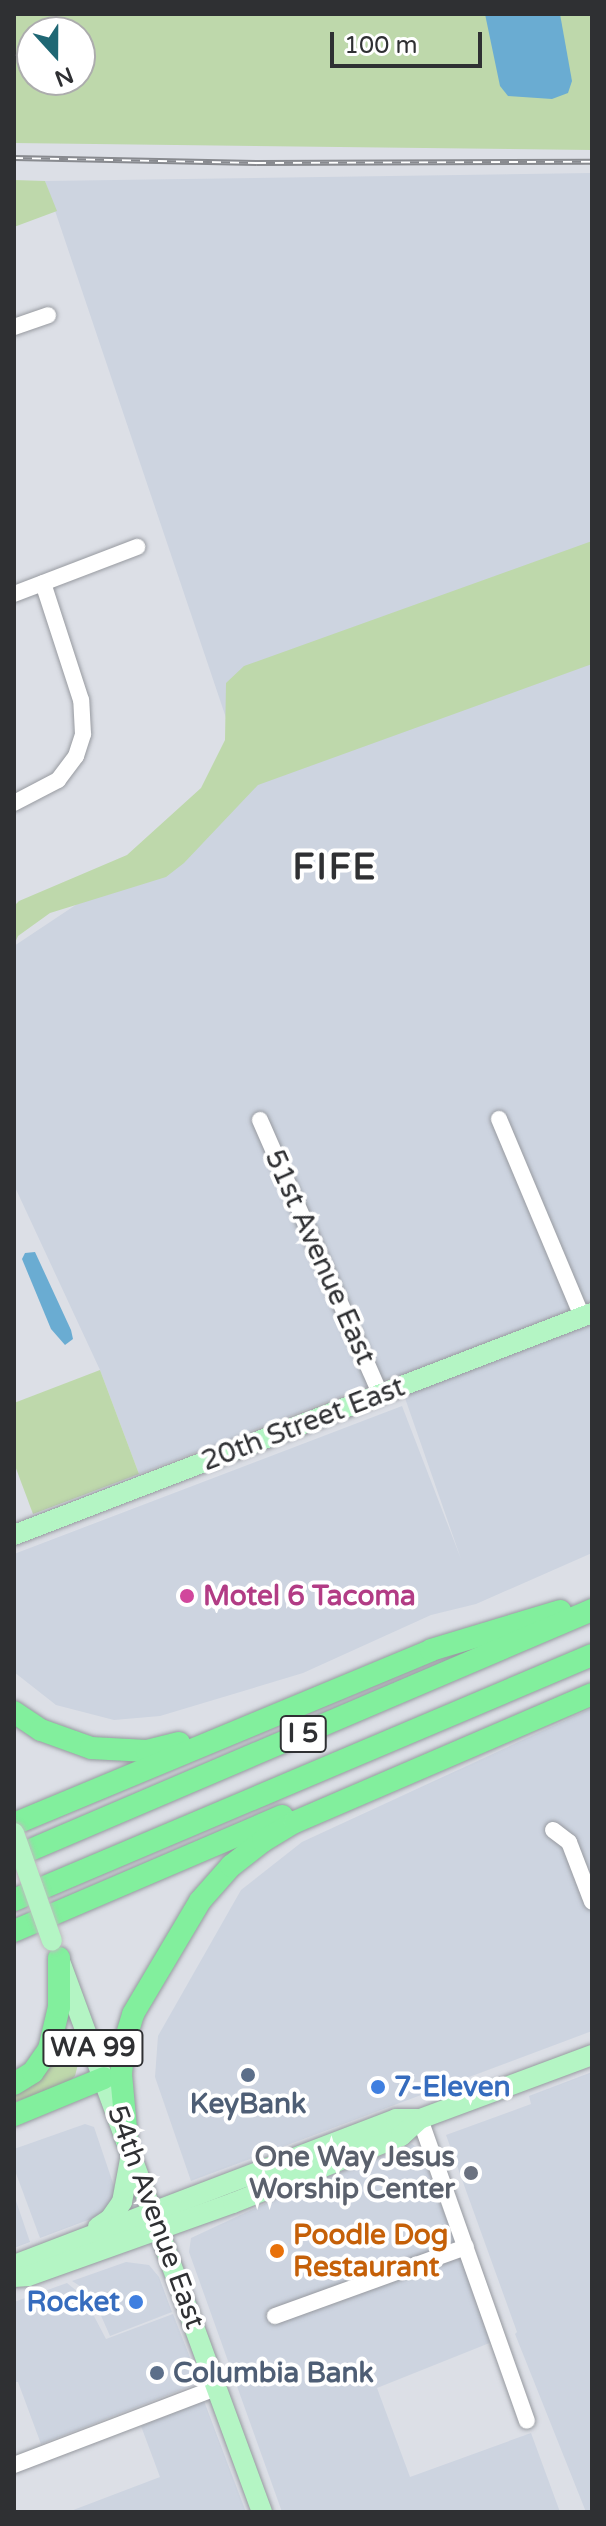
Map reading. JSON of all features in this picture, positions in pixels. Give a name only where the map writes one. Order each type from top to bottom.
[{"type":"highway","points":[[14,1824],[431,1650],[592,1601]]},
{"type":"highway","name":"I 5","points":[[14,1857],[592,1610]]},
{"type":"highway","name":"I 5","points":[[14,1900],[592,1655]]},
{"type":"highway","points":[[14,1931],[592,1682]]},
{"type":"highway","points":[[129,2145],[121,2074],[124,2044],[133,2014],[149,1981],[200,1901],[231,1866],[263,1841],[295,1822],[592,1694]]},
{"type":"highway","points":[[14,1712],[63,1740],[119,1752],[158,1749],[262,1721]]},
{"type":"highway","points":[[14,2084],[42,2061],[54,2036],[61,1994],[55,1950]]},
{"type":"highway","points":[[14,2115],[104,2078]]},
{"type":"main road","name":"20th Street East","points":[[14,1535],[587,1315]]},
{"type":"main road","name":"54th Avenue East","points":[[14,1833],[262,2512]]},
{"type":"main road","points":[[14,2277],[28,2276],[396,2119],[420,2119],[592,2055]]},
{"type":"main road","points":[[72,2243],[110,2219],[117,2210],[125,2194],[129,2145]]},
{"type":"main road","points":[[14,2265],[72,2243],[157,2221]]},
{"type":"street","points":[[14,327],[48,315]]},
{"type":"street","points":[[14,594],[137,547]]},
{"type":"street","points":[[14,803],[58,780],[72,762],[83,734],[81,700],[43,583]]},
{"type":"street","points":[[499,1119],[587,1315]]},
{"type":"street","name":"51st Avenue East","points":[[260,1120],[380,1394]]},
{"type":"street","points":[[553,1830],[569,1842],[592,1902]]},
{"type":"street","points":[[420,2119],[527,2421]]},
{"type":"street","points":[[275,2316],[466,2247]]},
{"type":"street","points":[[14,2465],[218,2387]]},
{"type":"shaded area","points":[[592,173],[592,1553],[476,1604],[431,1615],[303,1673],[160,1716],[114,1720],[56,1705],[14,1672],[14,1554],[402,1406],[461,1559],[397,1375],[139,1474],[100,1370],[14,1185],[14,946],[250,789],[45,181]]},
{"type":"shaded area","points":[[592,1708],[592,2031],[191,2181],[155,2077],[158,2036],[241,1890],[302,1842]]},
{"type":"shaded area","points":[[592,2072],[592,2512],[586,2512],[515,2334],[517,2332],[446,2135],[531,2104],[529,2096]]},
{"type":"shaded area","points":[[85,2124],[94,2127],[117,2195],[107,2213],[40,2238],[14,2168],[14,2149]]},
{"type":"shaded area","points":[[412,2144],[421,2150],[492,2342],[377,2388],[410,2477],[531,2433],[560,2512],[282,2512],[189,2252],[191,2238],[292,2191]]},
{"type":"shaded area","points":[[14,2195],[30,2242],[14,2248]]},
{"type":"shaded area","points":[[126,2262],[149,2265],[159,2277],[172,2312],[110,2336],[91,2293],[72,2281]]},
{"type":"shaded area","points":[[67,2283],[84,2297],[106,2339],[173,2314],[196,2373],[191,2386],[41,2444],[18,2382],[14,2382],[14,2302]]},
{"type":"shaded area","points":[[204,2401],[246,2512],[68,2512],[160,2477],[141,2426]]},
{"type":"green space","points":[[14,14],[592,14],[592,150],[14,143]]},
{"type":"green space","points":[[14,180],[45,181],[57,211],[14,227]]},
{"type":"green space","points":[[592,541],[592,664],[258,785],[184,863],[166,877],[50,913],[18,936],[14,945],[14,906],[19,901],[127,855],[201,788],[225,740],[226,683],[244,666]]},
{"type":"green space","points":[[100,1370],[139,1474],[33,1514],[14,1463],[14,1403]]},
{"type":"green space","points":[[66,2027],[79,2060],[75,2076],[68,2083],[14,2102],[14,2094],[50,2067]]},
{"type":"water","points":[[485,14],[560,14],[572,81],[568,93],[552,99],[508,96],[500,86]]},
{"type":"water","points":[[35,1252],[71,1330],[73,1339],[65,1345],[51,1329],[22,1259],[25,1253]]},
{"type":"railway","points":[[14,158],[257,163],[592,162]]},
{"type":"place","name":"Motel 6 Tacoma","points":[[187,1596]]},
{"type":"place","name":"KeyBank","points":[[248,2075]]},
{"type":"place","name":"7-Eleven","points":[[378,2087]]},
{"type":"place","name":"One Way Jesus Worship Center","points":[[471,2173]]},
{"type":"place","name":"Poodle Dog Restaurant","points":[[277,2251]]},
{"type":"place","name":"Rocket","points":[[136,2302]]},
{"type":"place","name":"Columbia Bank","points":[[157,2373]]},
{"type":"district","name":"FIFE","points":[[335,868]]}]
